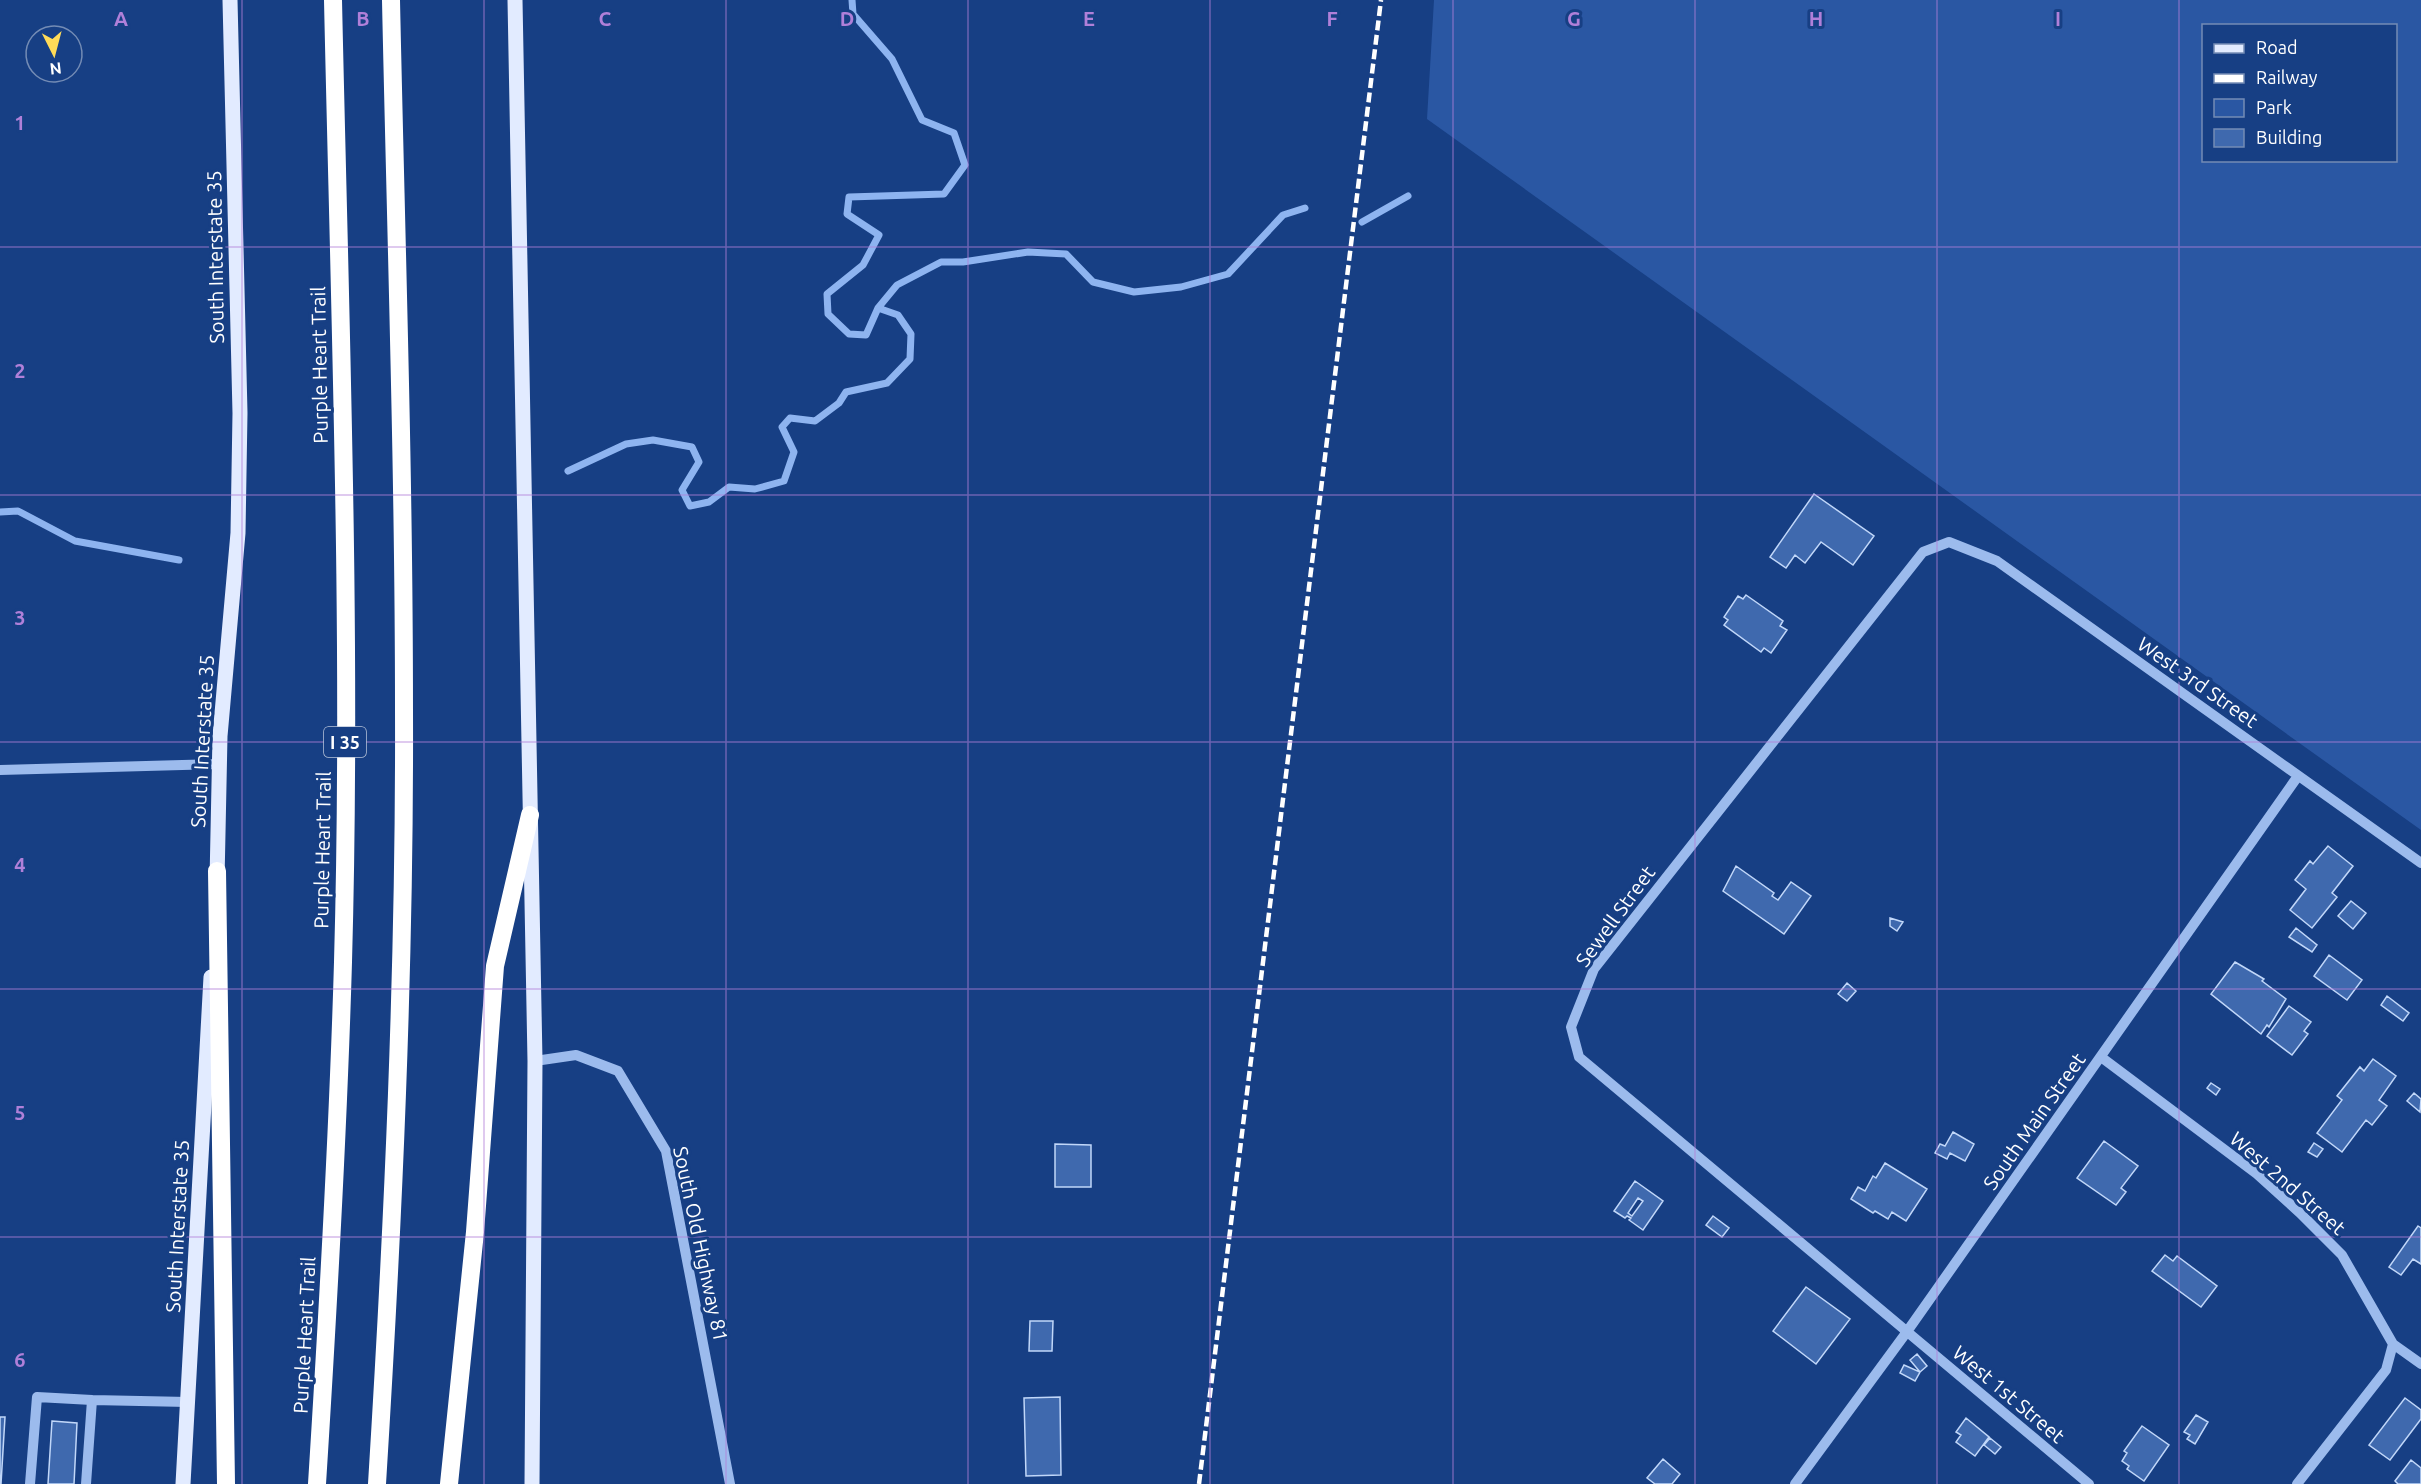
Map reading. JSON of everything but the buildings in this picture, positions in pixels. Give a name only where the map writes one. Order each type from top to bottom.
[{"type":"highway","name":"Purple Heart Trail","points":[[317,1484],[339,1066],[345,767],[344,490],[333,0]]},
{"type":"highway","points":[[377,1484],[399,1051],[404,709],[391,0]]},
{"type":"highway","points":[[449,1484],[475,1232],[495,966],[530,816]]},
{"type":"highway","points":[[217,871],[226,1484]]},
{"type":"main road","name":"South Interstate 35","points":[[183,1484],[217,871],[219,764],[238,533],[240,413],[230,0]]},
{"type":"main road","points":[[515,0],[535,1061],[532,1484]]},
{"type":"street","name":"West 3rd Street","points":[[1949,542],[1997,561],[2421,863]]},
{"type":"street","name":"Sewell Street","points":[[1906,1333],[1579,1057],[1571,1027],[1594,969],[1923,552],[1949,542]]},
{"type":"street","points":[[0,770],[219,764]]},
{"type":"street","name":"South Main Street","points":[[1795,1484],[1906,1333],[2298,776]]},
{"type":"street","name":"South Old Highway 81","points":[[535,1061],[576,1055],[618,1071],[666,1151],[730,1484]]},
{"type":"street","name":"West 2nd Street","points":[[2101,1057],[2256,1174],[2300,1213],[2342,1255],[2392,1344],[2421,1364]]},
{"type":"street","name":"West 1st Street","points":[[1906,1333],[2089,1484]]},
{"type":"street","points":[[2297,1484],[2386,1370],[2392,1344]]},
{"type":"street","points":[[30,1484],[37,1397],[188,1402]]},
{"type":"street","points":[[86,1484],[92,1400]]},
{"type":"green space","points":[[1434,0],[2421,0],[2421,830],[1427,119]]},
{"type":"waterway","points":[[852,0],[853,14],[892,59],[922,120],[954,133],[965,165],[944,194],[849,197],[847,214],[879,235],[863,265],[827,294],[828,314],[849,334],[866,335],[878,308]]},
{"type":"waterway","points":[[1362,222],[1408,196]]},
{"type":"waterway","points":[[568,471],[626,444],[653,440],[692,447],[699,462],[682,490],[690,506],[709,502],[729,487],[755,489],[784,481],[794,452],[782,427],[790,418],[815,421],[839,403],[846,392],[887,383],[910,359],[911,334],[898,315],[878,308],[897,285],[941,262],[963,262],[1028,252],[1066,254],[1093,282],[1134,292],[1181,287],[1228,274],[1283,215],[1305,208]]},
{"type":"waterway","points":[[0,512],[18,511],[75,541],[179,560]]},
{"type":"railway","points":[[1199,1484],[1381,0]]}]
